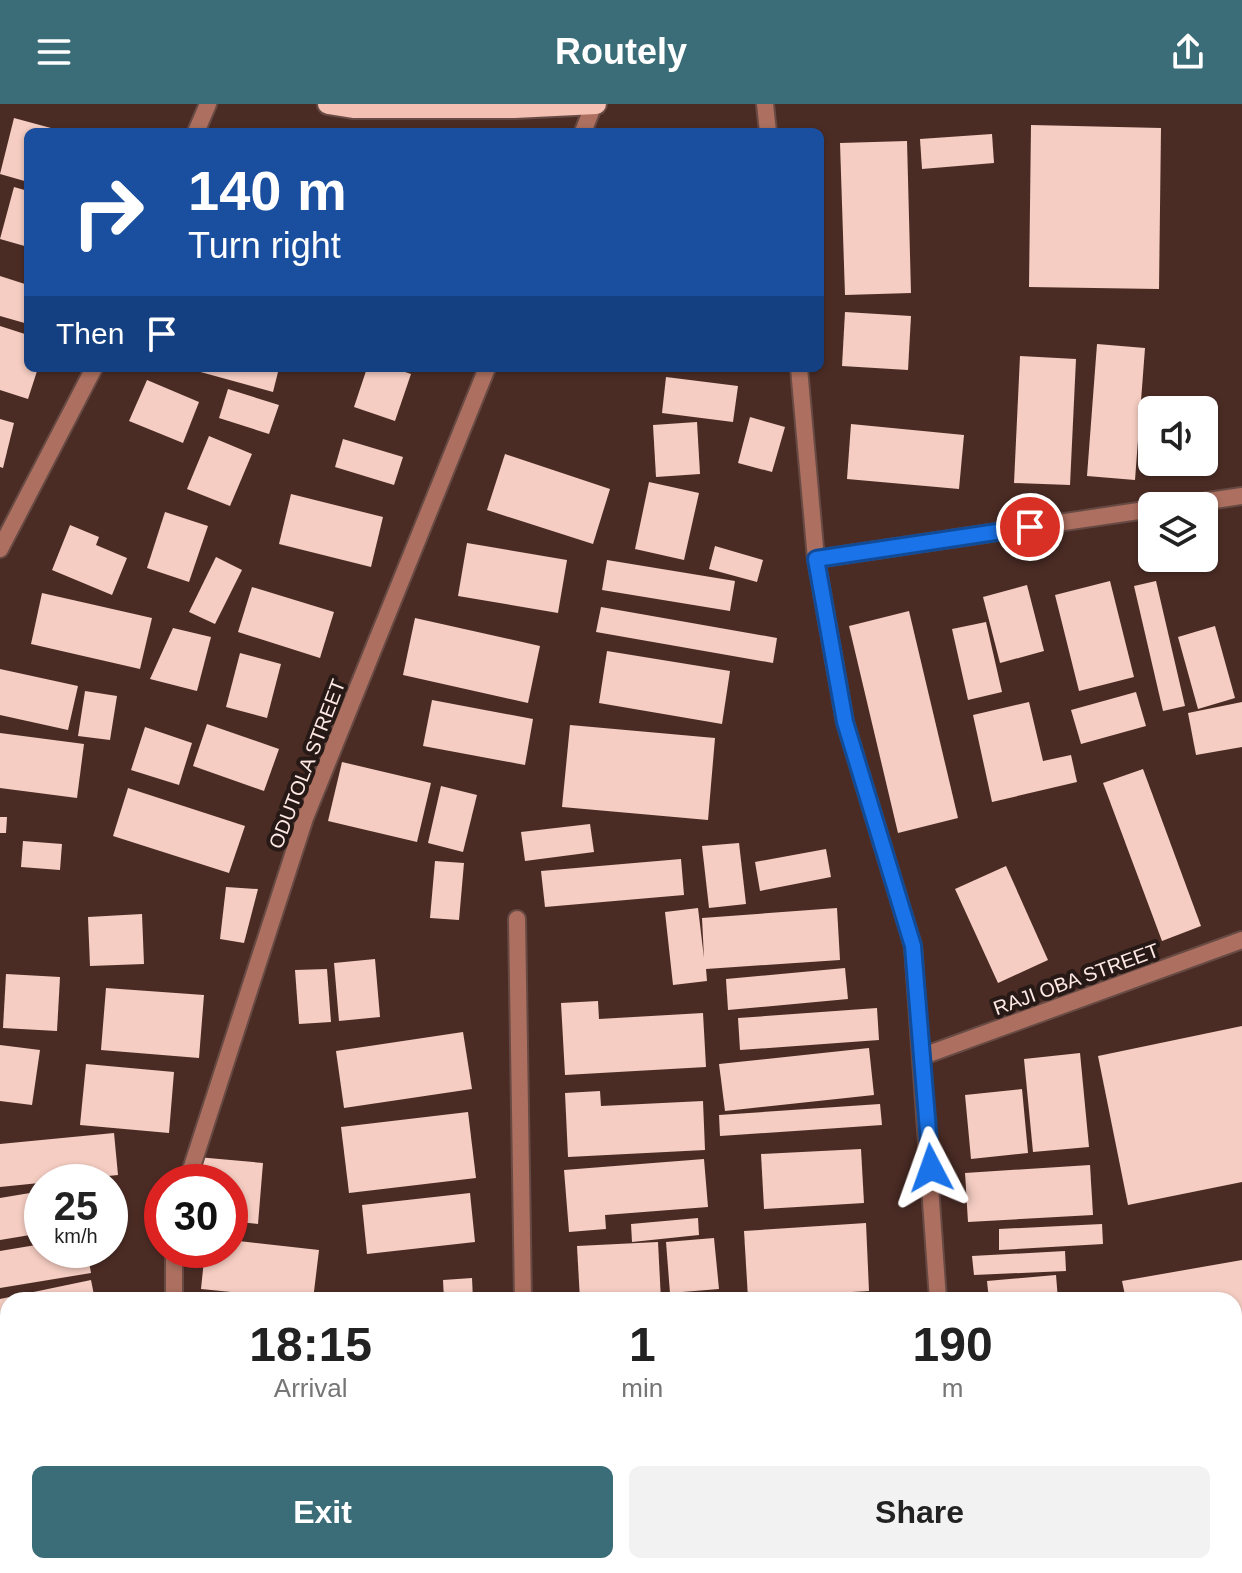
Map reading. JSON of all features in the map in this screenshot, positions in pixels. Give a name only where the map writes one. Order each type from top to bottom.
[{"type":"main road","points":[[328,104],[353,108],[595,104]]},
{"type":"street","points":[[198,128],[208,104]]},
{"type":"street","points":[[585,128],[595,104]]},
{"type":"street","points":[[765,104],[768,128]]},
{"type":"street","points":[[0,549],[92,372]]},
{"type":"street","name":"ODUTOLA STREET","points":[[193,1164],[305,818],[485,372]]},
{"type":"street","points":[[799,372],[816,559],[845,722],[913,946],[938,1292]]},
{"type":"street","points":[[1218,500],[1242,496]]},
{"type":"street","points":[[816,559],[1138,511]]},
{"type":"street","points":[[517,919],[523,1292]]},
{"type":"street","name":"RAJI OBA STREET","points":[[923,1056],[1242,940]]},
{"type":"street","points":[[174,1268],[174,1292]]},
{"type":"building","points":[[14,118],[51,128],[24,128],[24,181],[0,174]]},
{"type":"building","points":[[1031,125],[1161,128],[1159,289],[1029,287]]},
{"type":"building","points":[[992,134],[994,163],[922,169],[920,139]]},
{"type":"building","points":[[907,141],[911,293],[845,295],[840,143]]},
{"type":"building","points":[[14,187],[24,190],[24,246],[0,239]]},
{"type":"building","points":[[0,276],[24,284],[24,323],[0,316]]},
{"type":"building","points":[[845,312],[911,316],[908,370],[842,366]]},
{"type":"building","points":[[0,326],[24,334],[24,372],[37,372],[28,399],[0,390]]},
{"type":"building","points":[[1097,344],[1145,348],[1141,396],[1138,396],[1135,480],[1087,476]]},
{"type":"building","points":[[1020,356],[1076,359],[1070,485],[1014,483]]},
{"type":"building","points":[[200,372],[278,372],[273,392]]},
{"type":"building","points":[[366,372],[411,374],[395,421],[354,407]]},
{"type":"building","points":[[666,377],[738,386],[733,422],[662,413]]},
{"type":"building","points":[[147,380],[199,402],[183,443],[129,421]]},
{"type":"building","points":[[228,389],[279,405],[269,434],[219,418]]},
{"type":"building","points":[[750,417],[785,427],[772,472],[738,463]]},
{"type":"building","points":[[0,419],[14,423],[3,468],[0,467]]},
{"type":"building","points":[[697,422],[700,474],[656,477],[653,425]]},
{"type":"building","points":[[851,424],[964,435],[959,489],[847,479]]},
{"type":"building","points":[[209,436],[252,454],[230,506],[187,489]]},
{"type":"building","points":[[343,439],[403,457],[394,485],[335,467]]},
{"type":"building","points":[[505,454],[610,489],[593,544],[487,510]]},
{"type":"building","points":[[649,482],[699,493],[684,560],[635,549]]},
{"type":"building","points":[[291,494],[383,517],[371,567],[279,544]]},
{"type":"building","points":[[165,512],[208,526],[189,582],[147,568]]},
{"type":"building","points":[[70,525],[99,537],[96,545],[127,558],[112,595],[52,570]]},
{"type":"building","points":[[467,543],[567,560],[558,613],[458,596]]},
{"type":"building","points":[[715,546],[763,560],[757,582],[709,569]]},
{"type":"building","points":[[216,557],[242,570],[215,624],[189,612]]},
{"type":"building","points":[[607,560],[735,581],[730,611],[602,590]]},
{"type":"building","points":[[1110,581],[1134,677],[1079,691],[1055,595]]},
{"type":"building","points":[[1156,581],[1185,706],[1163,711],[1134,586]]},
{"type":"building","points":[[1027,585],[1044,651],[1000,663],[983,597]]},
{"type":"building","points":[[252,587],[334,612],[320,658],[238,632]]},
{"type":"building","points":[[42,593],[152,618],[140,669],[31,644]]},
{"type":"building","points":[[601,607],[777,638],[773,663],[596,632]]},
{"type":"building","points":[[909,611],[958,818],[898,833],[849,626]]},
{"type":"building","points":[[415,618],[540,646],[528,703],[403,675]]},
{"type":"building","points":[[986,622],[1002,692],[968,700],[952,629]]},
{"type":"building","points":[[1215,626],[1235,698],[1198,709],[1178,637]]},
{"type":"building","points":[[173,628],[211,637],[197,691],[150,679]]},
{"type":"building","points":[[607,651],[730,671],[722,724],[599,703]]},
{"type":"building","points":[[240,653],[281,664],[267,718],[226,707]]},
{"type":"building","points":[[0,669],[78,686],[68,730],[0,715]]},
{"type":"building","points":[[85,691],[117,696],[110,740],[78,736]]},
{"type":"building","points":[[1136,692],[1146,726],[1081,744],[1071,710]]},
{"type":"building","points":[[432,700],[533,719],[525,765],[423,746]]},
{"type":"building","points":[[1029,702],[1043,761],[1071,755],[1077,782],[992,802],[973,715]]},
{"type":"building","points":[[1242,702],[1242,747],[1196,755],[1188,713]]},
{"type":"building","points":[[207,724],[279,749],[264,791],[193,766]]},
{"type":"building","points":[[570,725],[715,738],[708,820],[562,807]]},
{"type":"building","points":[[145,727],[192,743],[179,785],[131,770]]},
{"type":"building","points":[[0,733],[84,744],[77,798],[0,788]]},
{"type":"building","points":[[342,762],[431,783],[417,842],[328,821]]},
{"type":"building","points":[[1143,769],[1201,926],[1162,941],[1103,783]]},
{"type":"building","points":[[441,786],[477,795],[463,852],[428,843]]},
{"type":"building","points":[[128,788],[245,826],[229,873],[113,836]]},
{"type":"building","points":[[0,817],[7,817],[6,833],[0,833]]},
{"type":"building","points":[[590,824],[594,852],[525,861],[521,832]]},
{"type":"building","points":[[23,841],[62,844],[60,870],[21,867]]},
{"type":"building","points":[[739,843],[746,904],[709,908],[702,846]]},
{"type":"building","points":[[826,849],[831,877],[760,891],[755,862]]},
{"type":"building","points":[[681,859],[684,895],[545,907],[541,871]]},
{"type":"building","points":[[435,861],[464,863],[459,920],[430,918]]},
{"type":"building","points":[[1006,866],[1048,960],[998,983],[955,889]]},
{"type":"building","points":[[226,887],[258,889],[244,943],[220,939]]},
{"type":"building","points":[[698,908],[704,958],[702,918],[837,908],[840,960],[706,969],[707,981],[673,985],[665,912]]},
{"type":"building","points":[[142,914],[144,964],[90,966],[88,917]]},
{"type":"building","points":[[375,959],[380,1017],[339,1021],[334,963]]},
{"type":"building","points":[[845,968],[848,999],[728,1010],[726,979]]},
{"type":"building","points":[[327,969],[331,1022],[299,1024],[295,970]]},
{"type":"building","points":[[6,974],[60,977],[57,1031],[3,1028]]},
{"type":"building","points":[[106,988],[204,995],[199,1058],[101,1050]]},
{"type":"building","points":[[598,1001],[599,1019],[703,1013],[706,1067],[565,1075],[561,1003]]},
{"type":"building","points":[[877,1008],[879,1040],[740,1050],[738,1018]]},
{"type":"building","points":[[1242,1026],[1242,1182],[1128,1205],[1098,1056]]},
{"type":"building","points":[[463,1032],[472,1089],[344,1108],[336,1051]]},
{"type":"building","points":[[0,1045],[40,1050],[32,1105],[0,1101]]},
{"type":"building","points":[[869,1048],[874,1095],[725,1111],[719,1064]]},
{"type":"building","points":[[1080,1053],[1089,1147],[1033,1152],[1024,1059]]},
{"type":"building","points":[[86,1064],[174,1072],[169,1133],[80,1125]]},
{"type":"building","points":[[1022,1089],[1028,1153],[971,1159],[965,1095]]},
{"type":"building","points":[[600,1091],[601,1106],[703,1101],[705,1150],[568,1157],[565,1093]]},
{"type":"building","points":[[880,1104],[882,1125],[720,1136],[719,1115]]},
{"type":"building","points":[[468,1112],[476,1178],[349,1193],[341,1127]]},
{"type":"building","points":[[114,1133],[117,1164],[24,1164],[24,1185],[0,1187],[0,1144]]},
{"type":"building","points":[[861,1149],[864,1203],[764,1209],[761,1154]]},
{"type":"building","points":[[197,1157],[263,1163],[258,1224],[248,1223],[248,1164],[196,1164]]},
{"type":"building","points":[[704,1159],[708,1207],[605,1215],[606,1229],[569,1232],[564,1170]]},
{"type":"building","points":[[1090,1165],[1093,1215],[968,1222],[965,1173]]},
{"type":"building","points":[[470,1193],[475,1242],[367,1254],[362,1205]]},
{"type":"building","points":[[24,1194],[24,1236],[0,1240],[0,1198]]},
{"type":"building","points":[[698,1218],[699,1235],[632,1242],[631,1224]]},
{"type":"building","points":[[866,1223],[869,1291],[748,1292],[744,1231]]},
{"type":"building","points":[[1102,1224],[1103,1244],[999,1250],[999,1229]]},
{"type":"building","points":[[714,1238],[719,1289],[670,1292],[666,1242]]},
{"type":"building","points":[[248,1242],[319,1250],[314,1292],[201,1289],[203,1268],[248,1268]]},
{"type":"building","points":[[658,1242],[661,1292],[580,1292],[577,1246]]},
{"type":"building","points":[[24,1247],[24,1268],[90,1268],[91,1273],[0,1288],[0,1251]]},
{"type":"building","points":[[1065,1251],[1066,1271],[974,1275],[972,1256]]},
{"type":"building","points":[[1242,1260],[1242,1292],[1124,1292],[1122,1281]]},
{"type":"building","points":[[1056,1275],[1057,1292],[988,1292],[987,1281]]},
{"type":"building","points":[[472,1278],[473,1292],[444,1292],[443,1280]]},
{"type":"building","points":[[91,1280],[93,1292],[34,1292]]},
{"type":"route","points":[[931,1168],[913,946],[845,722],[816,559],[1030,527]]}]
